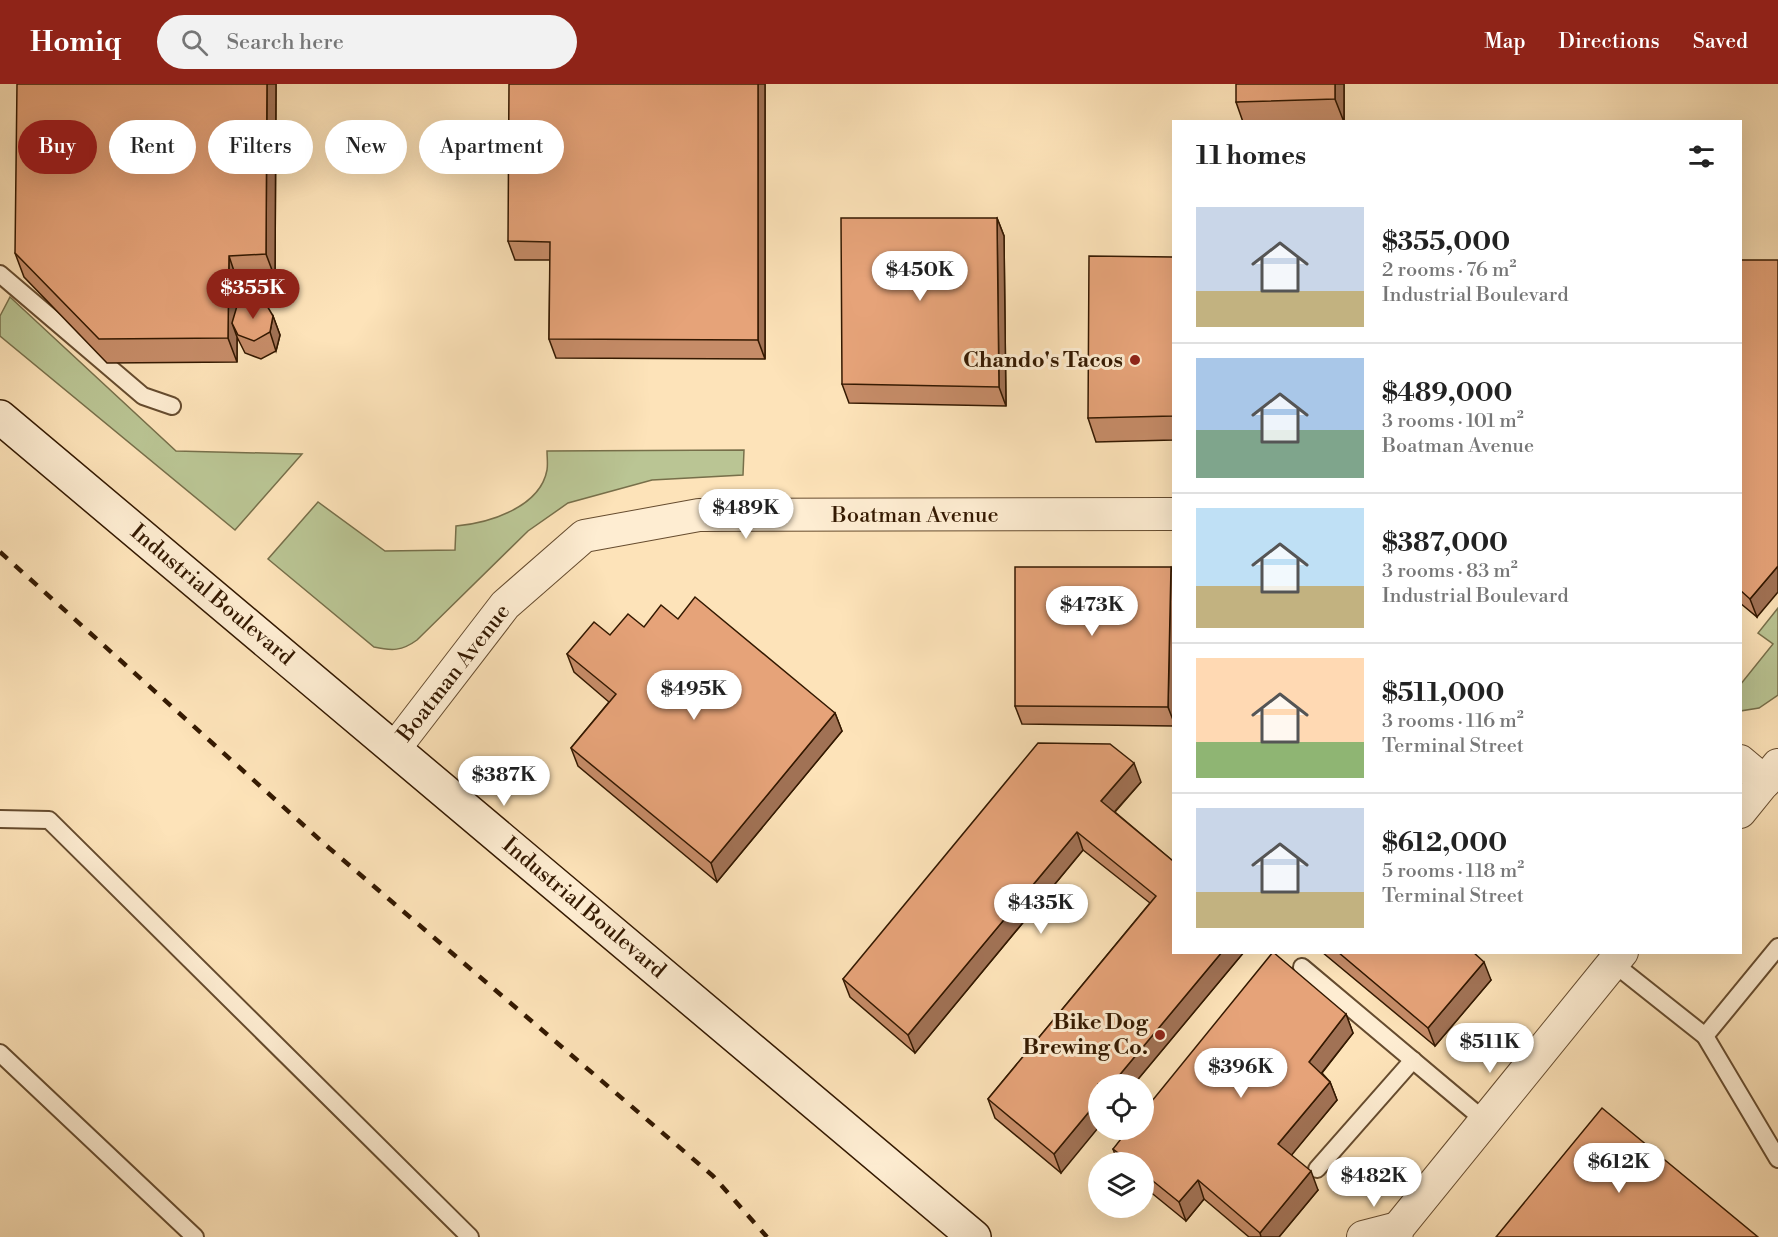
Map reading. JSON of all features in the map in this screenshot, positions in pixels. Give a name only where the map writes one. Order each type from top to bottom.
[{"type":"main road","name":"Industrial Boulevard","points":[[0,417],[974,1237]]},
{"type":"street","name":"Boatman Avenue","points":[[395,748],[506,605],[584,536],[699,515],[1172,514]]},
{"type":"street","points":[[1742,762],[1772,773],[1742,810]]},
{"type":"street","points":[[1363,1237],[1397,1232],[1484,1120],[1617,958]]},
{"type":"lane","points":[[0,274],[143,396],[172,406]]},
{"type":"lane","points":[[0,819],[49,820],[470,1237]]},
{"type":"lane","points":[[1705,1036],[1778,947]]},
{"type":"lane","points":[[1617,958],[1705,1036],[1778,1159]]},
{"type":"lane","points":[[1302,967],[1484,1120]]},
{"type":"lane","points":[[0,1053],[195,1237]]},
{"type":"lane","points":[[1317,1169],[1413,1060]]},
{"type":"green space","points":[[10,297],[176,451],[302,454],[235,530],[0,336],[0,316]]},
{"type":"green space","points":[[744,450],[743,475],[652,480],[568,503],[528,531],[417,640],[402,648],[374,647],[268,559],[318,502],[385,551],[455,550],[456,526],[497,517],[524,504],[534,494],[547,470],[547,451]]},
{"type":"green space","points":[[1778,608],[1778,695],[1759,708],[1742,711],[1742,683],[1773,644],[1758,633]]},
{"type":"building","points":[[17,84],[267,84],[267,120],[208,120],[208,174],[266,174],[266,254],[229,256],[228,338],[99,339],[15,253]]},
{"type":"building","points":[[509,84],[758,84],[758,340],[549,339],[550,242],[508,241],[508,174],[564,174],[564,120],[509,120]]},
{"type":"building","points":[[1236,84],[1335,84],[1335,99],[1236,102]]},
{"type":"building","points":[[841,218],[997,218],[999,387],[842,384]]},
{"type":"building","name":"Chando's Tacos","points":[[1089,256],[1172,257],[1172,416],[1088,418]]},
{"type":"building","points":[[1742,260],[1778,260],[1778,566],[1750,599],[1742,592]]},
{"type":"building","points":[[249,299],[266,304],[273,316],[270,332],[254,341],[238,335],[232,323],[237,306]]},
{"type":"building","points":[[1015,567],[1171,567],[1168,707],[1015,706]]},
{"type":"building","points":[[695,597],[835,713],[711,863],[571,748],[616,694],[567,654],[594,622],[610,635],[628,614],[644,627],[661,605],[678,619]]},
{"type":"building","points":[[1038,743],[1110,744],[1134,763],[1101,801],[1172,860],[1172,954],[1220,954],[1120,1074],[1088,1074],[1088,1113],[1054,1154],[988,1099],[1156,896],[1077,832],[908,1035],[843,979]]},
{"type":"building","points":[[1271,954],[1275,954],[1346,1014],[1309,1062],[1330,1082],[1278,1144],[1311,1171],[1260,1233],[1198,1180],[1179,1202],[1154,1182],[1154,1152],[1117,1152],[1113,1149],[1120,1140],[1154,1140],[1154,1098]]},
{"type":"building","points":[[1340,954],[1475,954],[1484,962],[1428,1028]]},
{"type":"building","points":[[1602,1108],[1758,1237],[1496,1237]]},
{"type":"railway","points":[[0,552],[329,848],[713,1176],[767,1237]]},
{"type":"place","name":"Chando's Tacos","points":[[1135,360]]},
{"type":"place","name":"Bike Dog Brewing Co.","points":[[1160,1035]]}]
